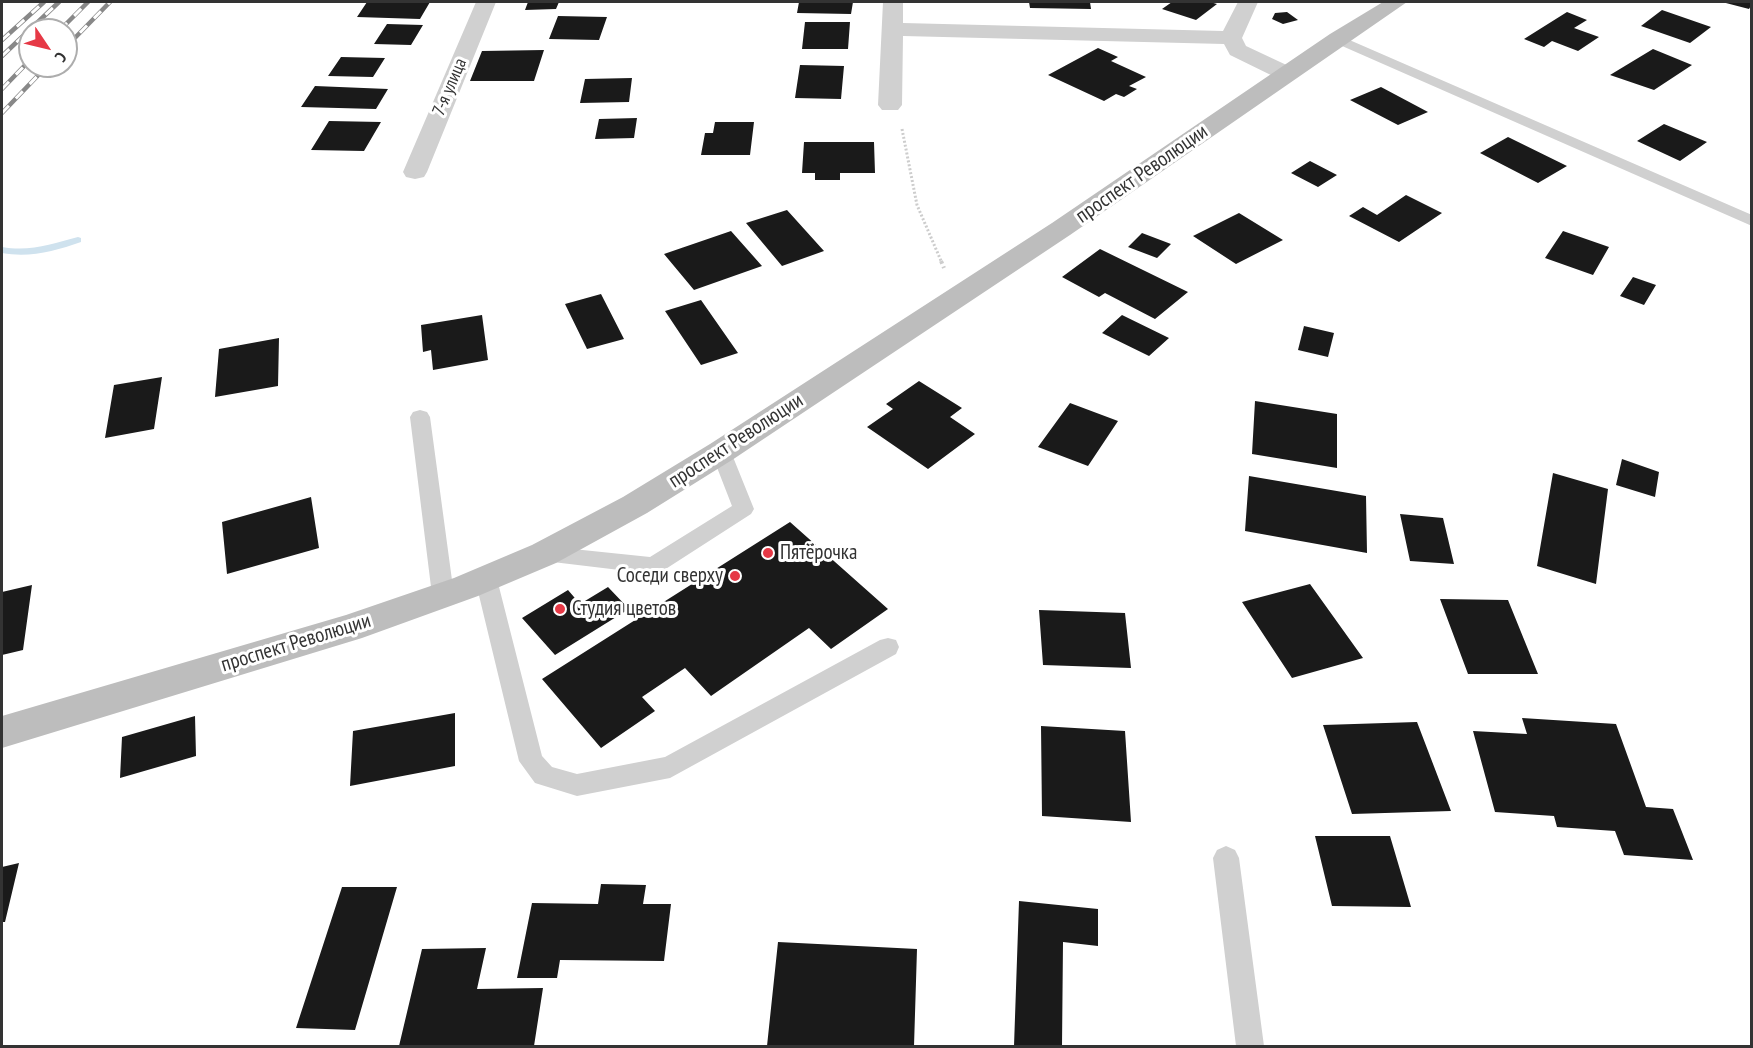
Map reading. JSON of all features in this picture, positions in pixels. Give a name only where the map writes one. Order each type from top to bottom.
[{"type":"street","name":"7-я улица","points":[[415,172],[486,2]]},
{"type":"street","points":[[890,105],[892,2]]},
{"type":"street","points":[[1231,38],[1248,2]]},
{"type":"street","name":"проспект Революции","points":[[2,732],[349,628],[443,596],[544,554],[635,505],[721,452],[957,298],[1338,39],[1397,2]]},
{"type":"street","points":[[892,28],[1231,38]]},
{"type":"street","points":[[1231,38],[1238,50],[1287,74]]},
{"type":"lane","points":[[1338,39],[1752,221]]},
{"type":"lane","points":[[420,417],[443,596]]},
{"type":"lane","points":[[544,554],[653,566],[744,509],[721,452]]},
{"type":"lane","points":[[486,579],[531,761],[544,775],[577,785],[670,767],[888,647]]},
{"type":"lane","points":[[1226,858],[1250,1047]]},
{"type":"path","points":[[890,105],[900,117],[917,205],[957,298]]},
{"type":"building","points":[[367,2],[430,2],[420,19],[357,17]]},
{"type":"building","points":[[528,2],[559,2],[556,9],[525,10]]},
{"type":"building","points":[[799,2],[853,2],[851,14],[797,13]]},
{"type":"building","points":[[1029,2],[1090,2],[1091,9],[1030,8]]},
{"type":"building","points":[[1172,2],[1217,4],[1196,20],[1162,9]]},
{"type":"building","points":[[1722,2],[1752,2],[1752,4],[1749,9]]},
{"type":"building","points":[[1662,10],[1711,27],[1690,43],[1641,26]]},
{"type":"building","points":[[1287,12],[1298,20],[1283,24],[1272,19],[1275,13]]},
{"type":"building","points":[[1567,12],[1587,20],[1574,28],[1599,37],[1578,51],[1552,41],[1544,47],[1524,39]]},
{"type":"building","points":[[558,16],[607,17],[599,40],[549,39]]},
{"type":"building","points":[[805,22],[850,22],[848,49],[802,49]]},
{"type":"building","points":[[387,24],[423,25],[411,45],[374,44]]},
{"type":"building","points":[[1098,48],[1118,57],[1111,61],[1146,77],[1129,86],[1137,89],[1124,97],[1116,94],[1104,101],[1048,75]]},
{"type":"building","points":[[1653,49],[1692,65],[1654,90],[1610,75]]},
{"type":"building","points":[[544,50],[534,81],[470,81],[482,51]]},
{"type":"building","points":[[341,57],[385,58],[373,77],[328,76]]},
{"type":"building","points":[[800,65],[844,66],[841,99],[795,98]]},
{"type":"building","points":[[632,78],[629,102],[580,103],[585,79]]},
{"type":"building","points":[[315,86],[388,89],[376,109],[301,107]]},
{"type":"building","points":[[1381,87],[1428,112],[1398,125],[1350,100]]},
{"type":"building","points":[[637,118],[634,138],[595,139],[599,119]]},
{"type":"building","points":[[329,121],[381,122],[364,151],[311,150]]},
{"type":"building","points":[[715,122],[754,122],[750,155],[701,155],[705,133],[713,133]]},
{"type":"building","points":[[1664,124],[1707,142],[1680,161],[1637,141]]},
{"type":"building","points":[[1508,137],[1567,166],[1538,183],[1480,153]]},
{"type":"building","points":[[804,142],[874,142],[875,173],[840,173],[840,180],[815,180],[815,173],[802,173]]},
{"type":"building","points":[[1310,161],[1337,175],[1318,187],[1291,173]]},
{"type":"building","points":[[1406,195],[1442,213],[1399,242],[1349,216],[1363,207],[1377,215]]},
{"type":"building","points":[[787,210],[824,251],[782,266],[746,223]]},
{"type":"building","points":[[1239,213],[1283,240],[1236,264],[1193,236]]},
{"type":"building","points":[[731,231],[762,266],[694,290],[664,254]]},
{"type":"building","points":[[1563,231],[1609,247],[1593,275],[1545,258]]},
{"type":"building","points":[[1142,233],[1171,244],[1157,258],[1128,247]]},
{"type":"building","points":[[1100,249],[1188,292],[1155,319],[1105,293],[1099,297],[1062,277]]},
{"type":"building","points":[[1633,277],[1656,285],[1644,305],[1620,296]]},
{"type":"building","points":[[601,294],[624,339],[587,349],[565,304]]},
{"type":"building","points":[[701,300],[738,353],[701,365],[665,311]]},
{"type":"building","points":[[482,315],[488,360],[433,370],[431,350],[423,352],[421,325]]},
{"type":"building","points":[[1122,315],[1169,338],[1149,356],[1102,333]]},
{"type":"building","points":[[1304,326],[1334,333],[1328,357],[1298,350]]},
{"type":"building","points":[[279,338],[278,386],[215,397],[219,349]]},
{"type":"building","points":[[162,377],[154,429],[105,438],[114,385]]},
{"type":"building","points":[[919,381],[962,408],[950,417],[975,434],[928,469],[867,427],[893,409],[886,404]]},
{"type":"building","points":[[1255,401],[1337,414],[1337,468],[1252,454]]},
{"type":"building","points":[[1070,403],[1118,421],[1088,466],[1038,447]]},
{"type":"building","points":[[1622,459],[1659,472],[1655,497],[1616,485]]},
{"type":"building","points":[[1553,473],[1608,489],[1596,584],[1537,566]]},
{"type":"building","points":[[1249,476],[1366,496],[1367,553],[1245,531]]},
{"type":"building","points":[[311,497],[319,548],[227,574],[222,522]]},
{"type":"building","points":[[1400,514],[1443,518],[1454,564],[1410,561]]},
{"type":"building","points":[[790,522],[888,609],[831,649],[809,628],[711,696],[685,668],[642,697],[655,711],[601,748],[542,679]]},
{"type":"building","points":[[1310,584],[1363,658],[1292,678],[1242,602]]},
{"type":"building","points":[[32,585],[23,650],[2,655],[2,592]]},
{"type":"building","points":[[608,587],[629,609],[555,655],[522,618],[568,590],[580,604]]},
{"type":"building","points":[[1440,599],[1508,600],[1538,674],[1468,674]]},
{"type":"building","points":[[1039,610],[1125,613],[1131,668],[1043,665]]},
{"type":"building","points":[[455,713],[455,766],[350,786],[353,731]]},
{"type":"building","points":[[195,716],[196,756],[120,778],[122,737]]},
{"type":"building","points":[[1522,718],[1616,724],[1646,807],[1673,809],[1693,860],[1624,855],[1615,831],[1557,827],[1554,816],[1495,812],[1473,731],[1527,734]]},
{"type":"building","points":[[1417,722],[1451,811],[1352,814],[1323,725]]},
{"type":"building","points":[[1041,726],[1125,731],[1131,822],[1042,816]]},
{"type":"building","points":[[1315,836],[1390,836],[1411,907],[1332,906]]},
{"type":"building","points":[[19,863],[5,922],[2,922],[2,867]]},
{"type":"building","points":[[601,884],[646,885],[643,904],[671,904],[664,961],[560,960],[557,978],[517,978],[532,903],[598,904]]},
{"type":"building","points":[[342,887],[397,887],[355,1030],[296,1028]]},
{"type":"building","points":[[1019,901],[1098,909],[1098,946],[1063,942],[1062,1046],[1014,1046]]},
{"type":"building","points":[[778,942],[917,949],[914,1046],[767,1046]]},
{"type":"building","points":[[486,948],[477,989],[543,988],[534,1046],[399,1046],[422,949]]},
{"type":"waterway","points":[[2,250],[41,251],[78,240]]},
{"type":"railway","points":[[2,40],[44,2]]},
{"type":"railway","points":[[2,56],[59,2]]},
{"type":"railway","points":[[72,18],[88,2]]},
{"type":"railway","points":[[78,35],[110,2]]},
{"type":"railway","points":[[2,89],[18,72]]},
{"type":"railway","points":[[2,113],[36,78]]},
{"type":"place","name":"Пятёрочка","points":[[768,553]]},
{"type":"place","name":"Соседи сверху","points":[[735,576]]},
{"type":"place","name":"Студия цветов","points":[[560,609]]}]
